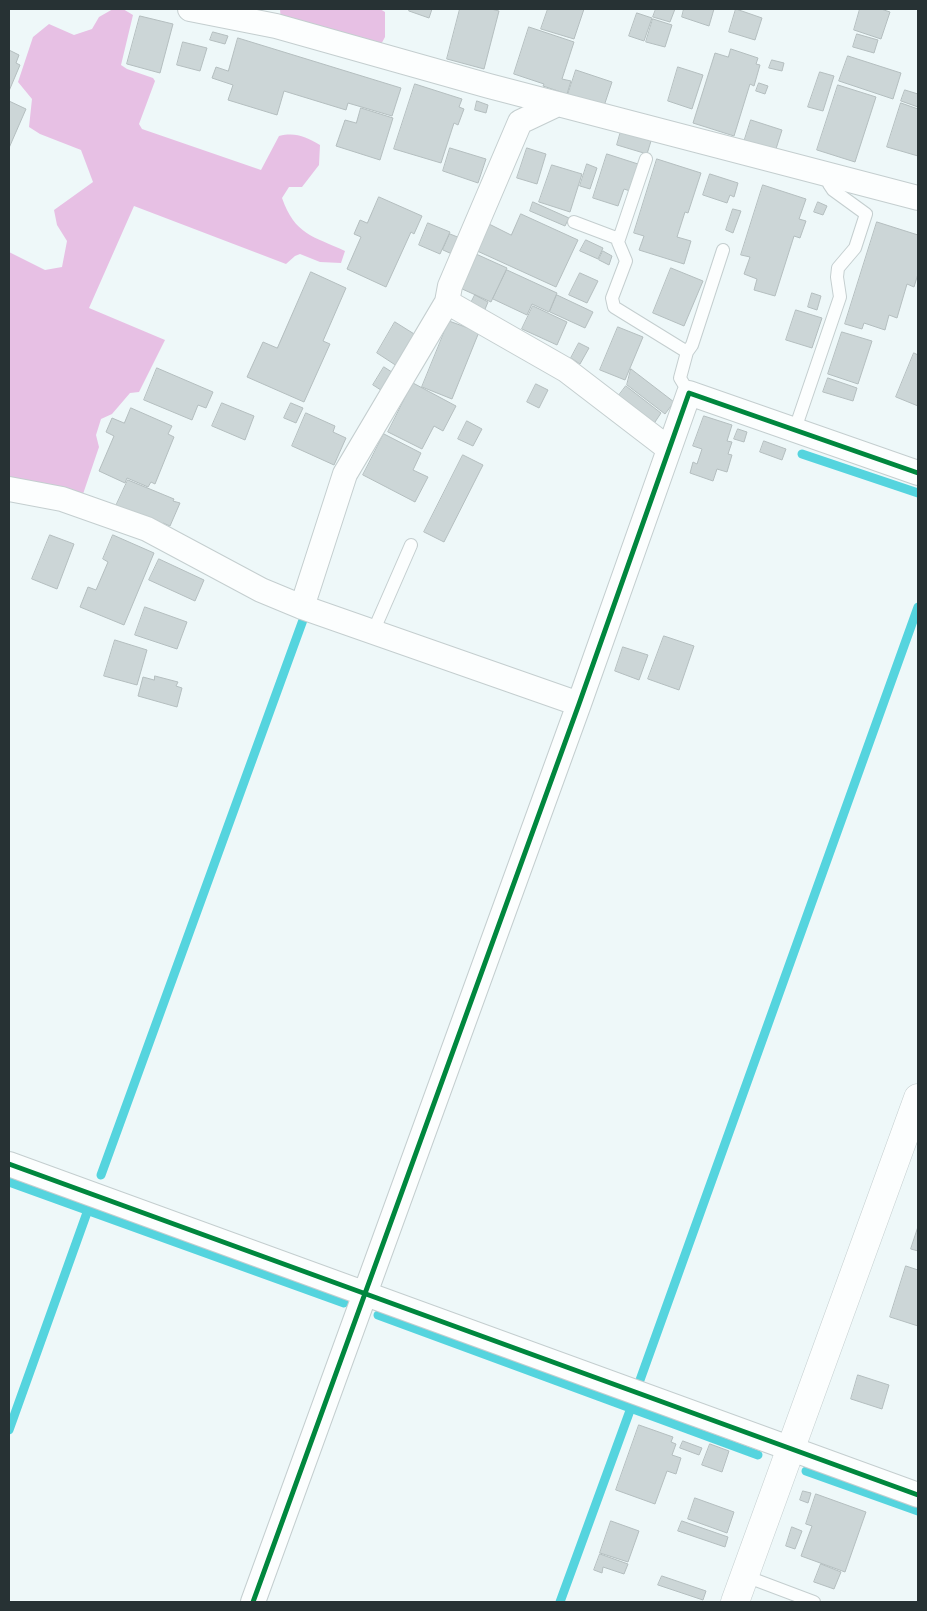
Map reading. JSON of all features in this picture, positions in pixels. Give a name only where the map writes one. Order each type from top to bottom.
[{"type":"street","points":[[190,9],[276,26],[489,86],[918,198]]},
{"type":"street","points":[[489,86],[516,112],[520,122]]},
{"type":"street","points":[[302,607],[345,474],[447,302],[450,286],[520,122],[558,104]]},
{"type":"street","points":[[447,302],[566,370],[669,449]]},
{"type":"street","points":[[252,1602],[579,704],[689,393],[918,473]]},
{"type":"street","points":[[9,489],[62,499],[147,529],[261,590],[302,607],[579,704]]},
{"type":"street","points":[[735,1602],[918,1098]]},
{"type":"street","points":[[9,1164],[918,1495]]},
{"type":"lane","points":[[646,159],[618,242],[626,261],[612,298],[614,307],[687,352]]},
{"type":"lane","points":[[795,429],[840,297],[836,277],[838,268],[855,248],[866,214],[833,190],[829,184],[830,176]]},
{"type":"lane","points":[[574,222],[620,238]]},
{"type":"lane","points":[[689,393],[680,378],[687,352],[692,345],[723,250]]},
{"type":"lane","points":[[373,632],[411,545]]},
{"type":"lane","points":[[745,1576],[814,1602]]},
{"type":"shaded area","points":[[113,9],[123,9],[133,15],[121,65],[153,78],[155,81],[139,124],[142,129],[261,170],[279,136],[301,136],[320,145],[319,165],[302,187],[289,187],[282,198],[293,220],[306,233],[345,251],[341,263],[320,262],[300,254],[286,264],[134,206],[89,308],[165,340],[139,392],[130,393],[112,414],[101,419],[96,435],[99,447],[82,497],[9,481],[9,252],[45,270],[62,267],[67,241],[57,225],[54,210],[93,182],[81,150],[40,134],[29,127],[32,99],[18,82],[33,37],[49,24],[74,35],[92,29],[99,17]]},
{"type":"shaded area","points":[[280,9],[380,9],[385,12],[385,37],[378,50],[281,22]]},
{"type":"building","points":[[410,9],[432,9],[429,18],[409,11]]},
{"type":"building","points":[[460,9],[491,9],[499,11],[484,69],[447,59]]},
{"type":"building","points":[[548,9],[584,9],[574,39],[541,29]]},
{"type":"building","points":[[656,9],[675,9],[670,22],[653,17]]},
{"type":"building","points":[[684,9],[714,9],[709,26],[682,17]]},
{"type":"building","points":[[736,9],[762,18],[755,40],[729,32]]},
{"type":"building","points":[[860,9],[881,9],[890,12],[881,39],[854,30]]},
{"type":"building","points":[[637,13],[652,18],[644,41],[629,36]]},
{"type":"building","points":[[140,16],[173,24],[160,73],[127,64]]},
{"type":"building","points":[[653,19],[672,25],[665,47],[646,42]]},
{"type":"building","points":[[529,27],[574,42],[562,79],[571,81],[567,94],[514,74]]},
{"type":"building","points":[[213,32],[228,36],[225,44],[210,40]]},
{"type":"building","points":[[857,34],[878,40],[874,53],[853,47]]},
{"type":"building","points":[[238,38],[401,88],[392,116],[348,103],[346,110],[284,91],[277,115],[228,100],[233,85],[212,78],[216,67],[228,71]]},
{"type":"building","points":[[183,42],[207,48],[200,71],[177,65]]},
{"type":"building","points":[[731,49],[758,58],[756,64],[760,65],[754,86],[750,84],[734,136],[693,123],[715,53],[728,57]]},
{"type":"building","points":[[9,50],[19,55],[16,63],[20,65],[9,91]]},
{"type":"building","points":[[848,56],[901,73],[893,99],[839,81]]},
{"type":"building","points":[[772,60],[784,63],[782,71],[769,68]]},
{"type":"building","points":[[678,67],[703,75],[692,109],[668,101]]},
{"type":"building","points":[[576,70],[612,82],[604,106],[568,95]]},
{"type":"building","points":[[820,72],[834,76],[823,111],[808,107]]},
{"type":"building","points":[[759,83],[768,86],[765,94],[756,91]]},
{"type":"building","points":[[415,84],[462,99],[459,107],[464,109],[458,125],[454,123],[441,163],[394,149]]},
{"type":"building","points":[[838,85],[876,97],[855,162],[817,150]]},
{"type":"building","points":[[905,90],[918,94],[918,107],[901,101]]},
{"type":"building","points":[[9,101],[26,109],[9,148]]},
{"type":"building","points":[[477,101],[488,105],[486,113],[475,110]]},
{"type":"building","points":[[901,103],[918,109],[918,156],[887,147]]},
{"type":"building","points":[[361,108],[393,118],[380,160],[336,146],[345,120],[356,123]]},
{"type":"building","points":[[751,120],[782,130],[775,152],[744,142]]},
{"type":"building","points":[[621,131],[651,141],[647,154],[617,145]]},
{"type":"building","points":[[450,148],[486,159],[478,183],[443,171]]},
{"type":"building","points":[[527,148],[546,154],[537,184],[517,178]]},
{"type":"building","points":[[607,154],[638,164],[630,191],[624,189],[618,206],[593,198]]},
{"type":"building","points":[[657,159],[701,173],[688,213],[685,212],[677,237],[691,241],[684,264],[639,250],[644,236],[634,233]]},
{"type":"building","points":[[587,164],[597,168],[590,189],[580,186]]},
{"type":"building","points":[[552,165],[582,174],[570,212],[539,202]]},
{"type":"building","points":[[710,174],[738,183],[734,197],[730,195],[727,203],[703,195]]},
{"type":"building","points":[[763,185],[806,199],[799,219],[806,221],[800,238],[794,236],[775,296],[754,290],[757,279],[744,274],[750,257],[741,255]]},
{"type":"building","points":[[379,197],[422,216],[414,234],[411,232],[386,287],[347,269],[361,237],[354,234],[360,220],[367,223]]},
{"type":"building","points":[[533,202],[569,218],[565,226],[530,211]]},
{"type":"building","points":[[818,202],[827,206],[823,215],[814,212]]},
{"type":"building","points":[[733,209],[741,211],[733,233],[726,230]]},
{"type":"building","points":[[521,214],[578,240],[556,287],[475,250],[487,223],[511,235]]},
{"type":"building","points":[[877,222],[918,235],[918,274],[914,287],[907,284],[897,318],[889,315],[885,330],[864,323],[862,329],[845,324]]},
{"type":"building","points":[[428,223],[450,232],[440,254],[419,245]]},
{"type":"building","points":[[450,234],[460,238],[452,254],[443,250]]},
{"type":"building","points":[[586,240],[603,248],[598,259],[580,251]]},
{"type":"building","points":[[603,251],[612,256],[609,265],[599,260]]},
{"type":"building","points":[[476,254],[507,268],[491,302],[460,288]]},
{"type":"building","points":[[671,268],[703,281],[684,326],[653,313]]},
{"type":"building","points":[[507,270],[557,293],[549,312],[532,304],[527,315],[493,299]]},
{"type":"building","points":[[311,272],[346,288],[323,341],[330,344],[304,402],[247,377],[263,342],[277,348]]},
{"type":"building","points":[[580,273],[598,281],[587,303],[569,295]]},
{"type":"building","points":[[812,293],[821,296],[817,310],[808,307]]},
{"type":"building","points":[[475,295],[488,302],[483,314],[469,307]]},
{"type":"building","points":[[557,295],[593,312],[585,328],[550,312]]},
{"type":"building","points":[[533,306],[567,322],[557,345],[522,329]]},
{"type":"building","points":[[796,310],[822,318],[812,348],[786,340]]},
{"type":"building","points":[[449,321],[479,332],[452,399],[422,387]]},
{"type":"building","points":[[395,322],[419,337],[400,368],[377,353]]},
{"type":"building","points":[[618,327],[643,337],[625,380],[600,370]]},
{"type":"building","points":[[842,332],[872,341],[858,384],[828,374]]},
{"type":"building","points":[[579,343],[589,348],[580,364],[571,358]]},
{"type":"building","points":[[914,353],[918,355],[918,406],[896,397]]},
{"type":"building","points":[[384,367],[395,374],[384,392],[373,385]]},
{"type":"building","points":[[157,368],[213,392],[206,408],[198,405],[192,420],[144,400]]},
{"type":"building","points":[[631,369],[674,402],[665,414],[627,385]]},
{"type":"building","points":[[828,378],[857,388],[853,401],[823,392]]},
{"type":"building","points":[[413,383],[456,406],[443,431],[434,426],[422,449],[388,432]]},
{"type":"building","points":[[536,384],[548,390],[539,408],[527,402]]},
{"type":"building","points":[[626,386],[661,413],[653,425],[617,398]]},
{"type":"building","points":[[222,403],[254,416],[245,440],[212,426]]},
{"type":"building","points":[[291,403],[303,408],[296,423],[284,418]]},
{"type":"building","points":[[131,408],[172,426],[168,434],[174,437],[155,484],[151,482],[148,487],[127,478],[125,483],[99,471],[114,436],[106,432],[112,418],[124,423]]},
{"type":"building","points":[[306,413],[335,426],[333,432],[346,438],[334,465],[292,446]]},
{"type":"building","points":[[704,416],[732,425],[727,441],[732,442],[728,454],[732,455],[727,472],[717,469],[713,481],[690,473],[693,462],[697,464],[702,449],[693,446]]},
{"type":"building","points":[[467,421],[482,429],[473,446],[458,439]]},
{"type":"building","points":[[738,429],[747,432],[744,442],[734,439]]},
{"type":"building","points":[[384,434],[421,453],[413,470],[428,477],[415,502],[363,475]]},
{"type":"building","points":[[764,441],[786,449],[782,460],[760,452]]},
{"type":"building","points":[[463,455],[483,465],[444,542],[424,532]]},
{"type":"building","points":[[128,480],[180,503],[170,526],[163,523],[162,526],[116,506]]},
{"type":"building","points":[[50,535],[74,544],[57,589],[32,579]]},
{"type":"building","points":[[113,535],[154,553],[124,625],[80,607],[88,587],[96,590],[108,562],[103,559]]},
{"type":"building","points":[[159,559],[204,580],[195,601],[149,580]]},
{"type":"building","points":[[145,607],[187,622],[177,649],[135,635]]},
{"type":"building","points":[[664,636],[694,646],[679,690],[648,679]]},
{"type":"building","points":[[115,640],[147,650],[137,685],[104,676]]},
{"type":"building","points":[[623,647],[648,655],[639,680],[615,671]]},
{"type":"building","points":[[155,676],[178,682],[176,686],[182,688],[177,707],[138,696],[143,677],[154,680]]},
{"type":"building","points":[[918,1227],[918,1251],[911,1249]]},
{"type":"building","points":[[906,1266],[918,1270],[918,1326],[890,1317]]},
{"type":"building","points":[[858,1375],[889,1385],[882,1409],[851,1399]]},
{"type":"building","points":[[639,1425],[673,1437],[671,1442],[676,1444],[672,1455],[681,1458],[676,1474],[667,1471],[655,1504],[616,1490]]},
{"type":"building","points":[[683,1441],[702,1448],[699,1455],[680,1448]]},
{"type":"building","points":[[710,1444],[729,1451],[722,1472],[702,1465]]},
{"type":"building","points":[[803,1491],[811,1493],[808,1503],[800,1500]]},
{"type":"building","points":[[816,1494],[866,1512],[845,1572],[801,1556],[812,1526],[806,1524]]},
{"type":"building","points":[[695,1498],[734,1512],[727,1533],[688,1519]]},
{"type":"building","points":[[611,1521],[639,1531],[628,1562],[600,1553]]},
{"type":"building","points":[[682,1521],[728,1537],[725,1547],[678,1531]]},
{"type":"building","points":[[792,1527],[802,1531],[795,1549],[786,1546]]},
{"type":"building","points":[[600,1554],[628,1564],[624,1574],[603,1567],[602,1573],[594,1570]]},
{"type":"building","points":[[821,1564],[841,1572],[834,1589],[814,1582]]},
{"type":"building","points":[[662,1576],[706,1591],[703,1600],[658,1585]]},
{"type":"waterway","points":[[802,454],[918,493]]},
{"type":"waterway","points":[[640,1380],[918,607]]},
{"type":"waterway","points":[[101,1175],[303,620]]},
{"type":"waterway","points":[[9,1182],[344,1303]]},
{"type":"waterway","points":[[9,1430],[89,1207]]},
{"type":"waterway","points":[[378,1315],[758,1455]]},
{"type":"waterway","points":[[560,1602],[632,1405]]},
{"type":"waterway","points":[[806,1471],[918,1511]]},
{"type":"cycle path","points":[[253,1602],[579,704],[689,393],[918,473]]},
{"type":"cycle path","points":[[9,1164],[918,1495]]}]
